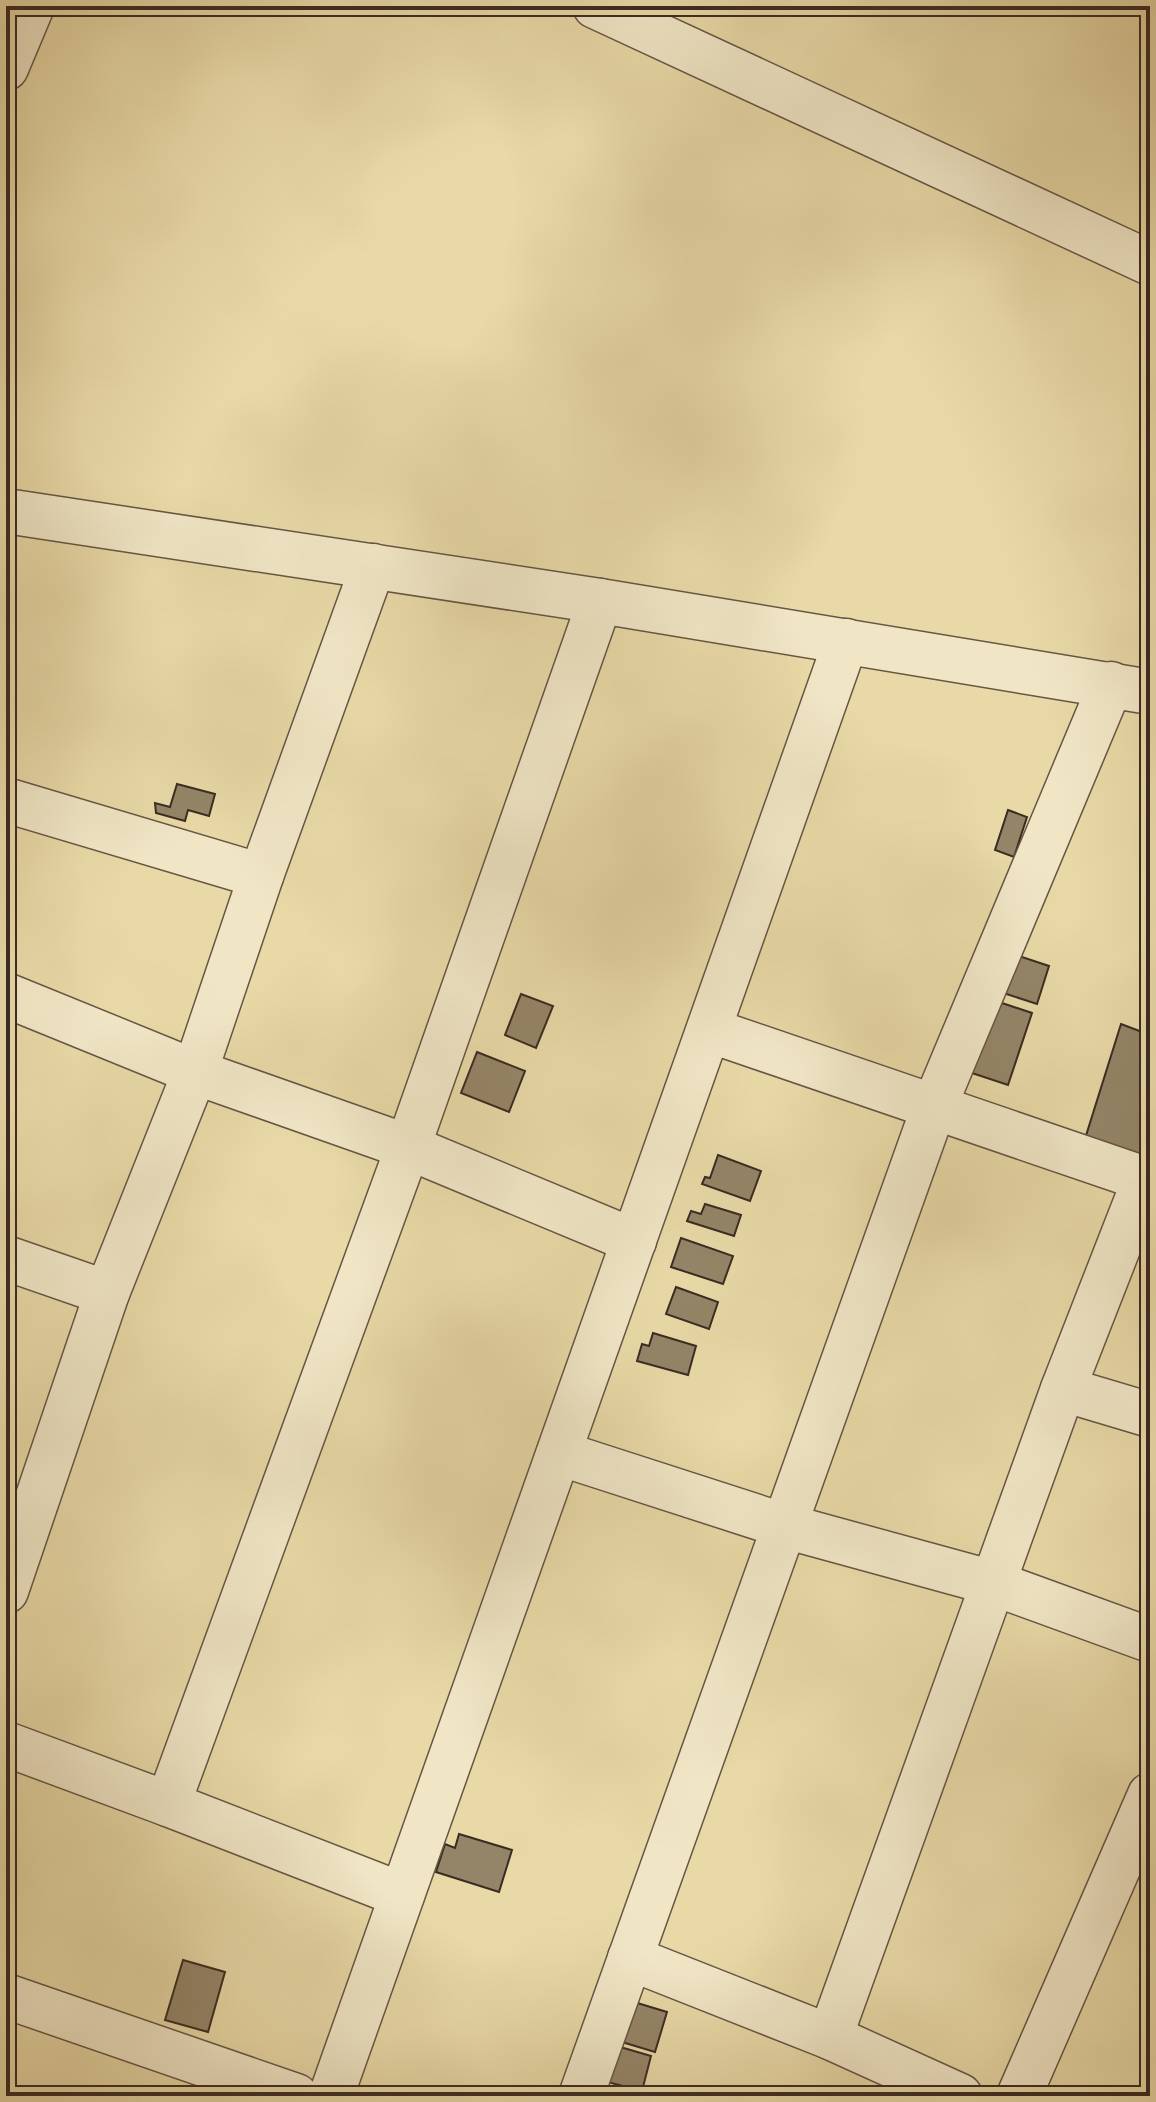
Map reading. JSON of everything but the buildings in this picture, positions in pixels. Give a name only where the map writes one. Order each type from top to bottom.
[{"type":"street","points":[[6,68],[32,6]]},
{"type":"street","points":[[595,6],[1150,263]]},
{"type":"street","points":[[6,511],[600,601],[1130,688],[934,1107],[581,2096]]},
{"type":"street","points":[[6,1591],[21,1496],[107,1293],[195,1072],[261,876],[373,566]]},
{"type":"street","points":[[168,1804],[408,1147],[600,601]]},
{"type":"street","points":[[331,2096],[846,641]]},
{"type":"street","points":[[6,800],[261,876]]},
{"type":"street","points":[[6,995],[195,1072],[408,1147],[634,1241]]},
{"type":"street","points":[[709,1030],[1147,1180],[1063,1389],[830,2037]]},
{"type":"street","points":[[6,1258],[107,1293]]},
{"type":"street","points":[[1063,1389],[1150,1415]]},
{"type":"street","points":[[559,1453],[785,1526],[993,1583],[1150,1640]]},
{"type":"street","points":[[6,1744],[402,1895]]},
{"type":"street","points":[[1019,2096],[1150,1795]]},
{"type":"street","points":[[630,1958],[830,2037],[960,2096]]},
{"type":"street","points":[[6,1996],[296,2096]]}]
